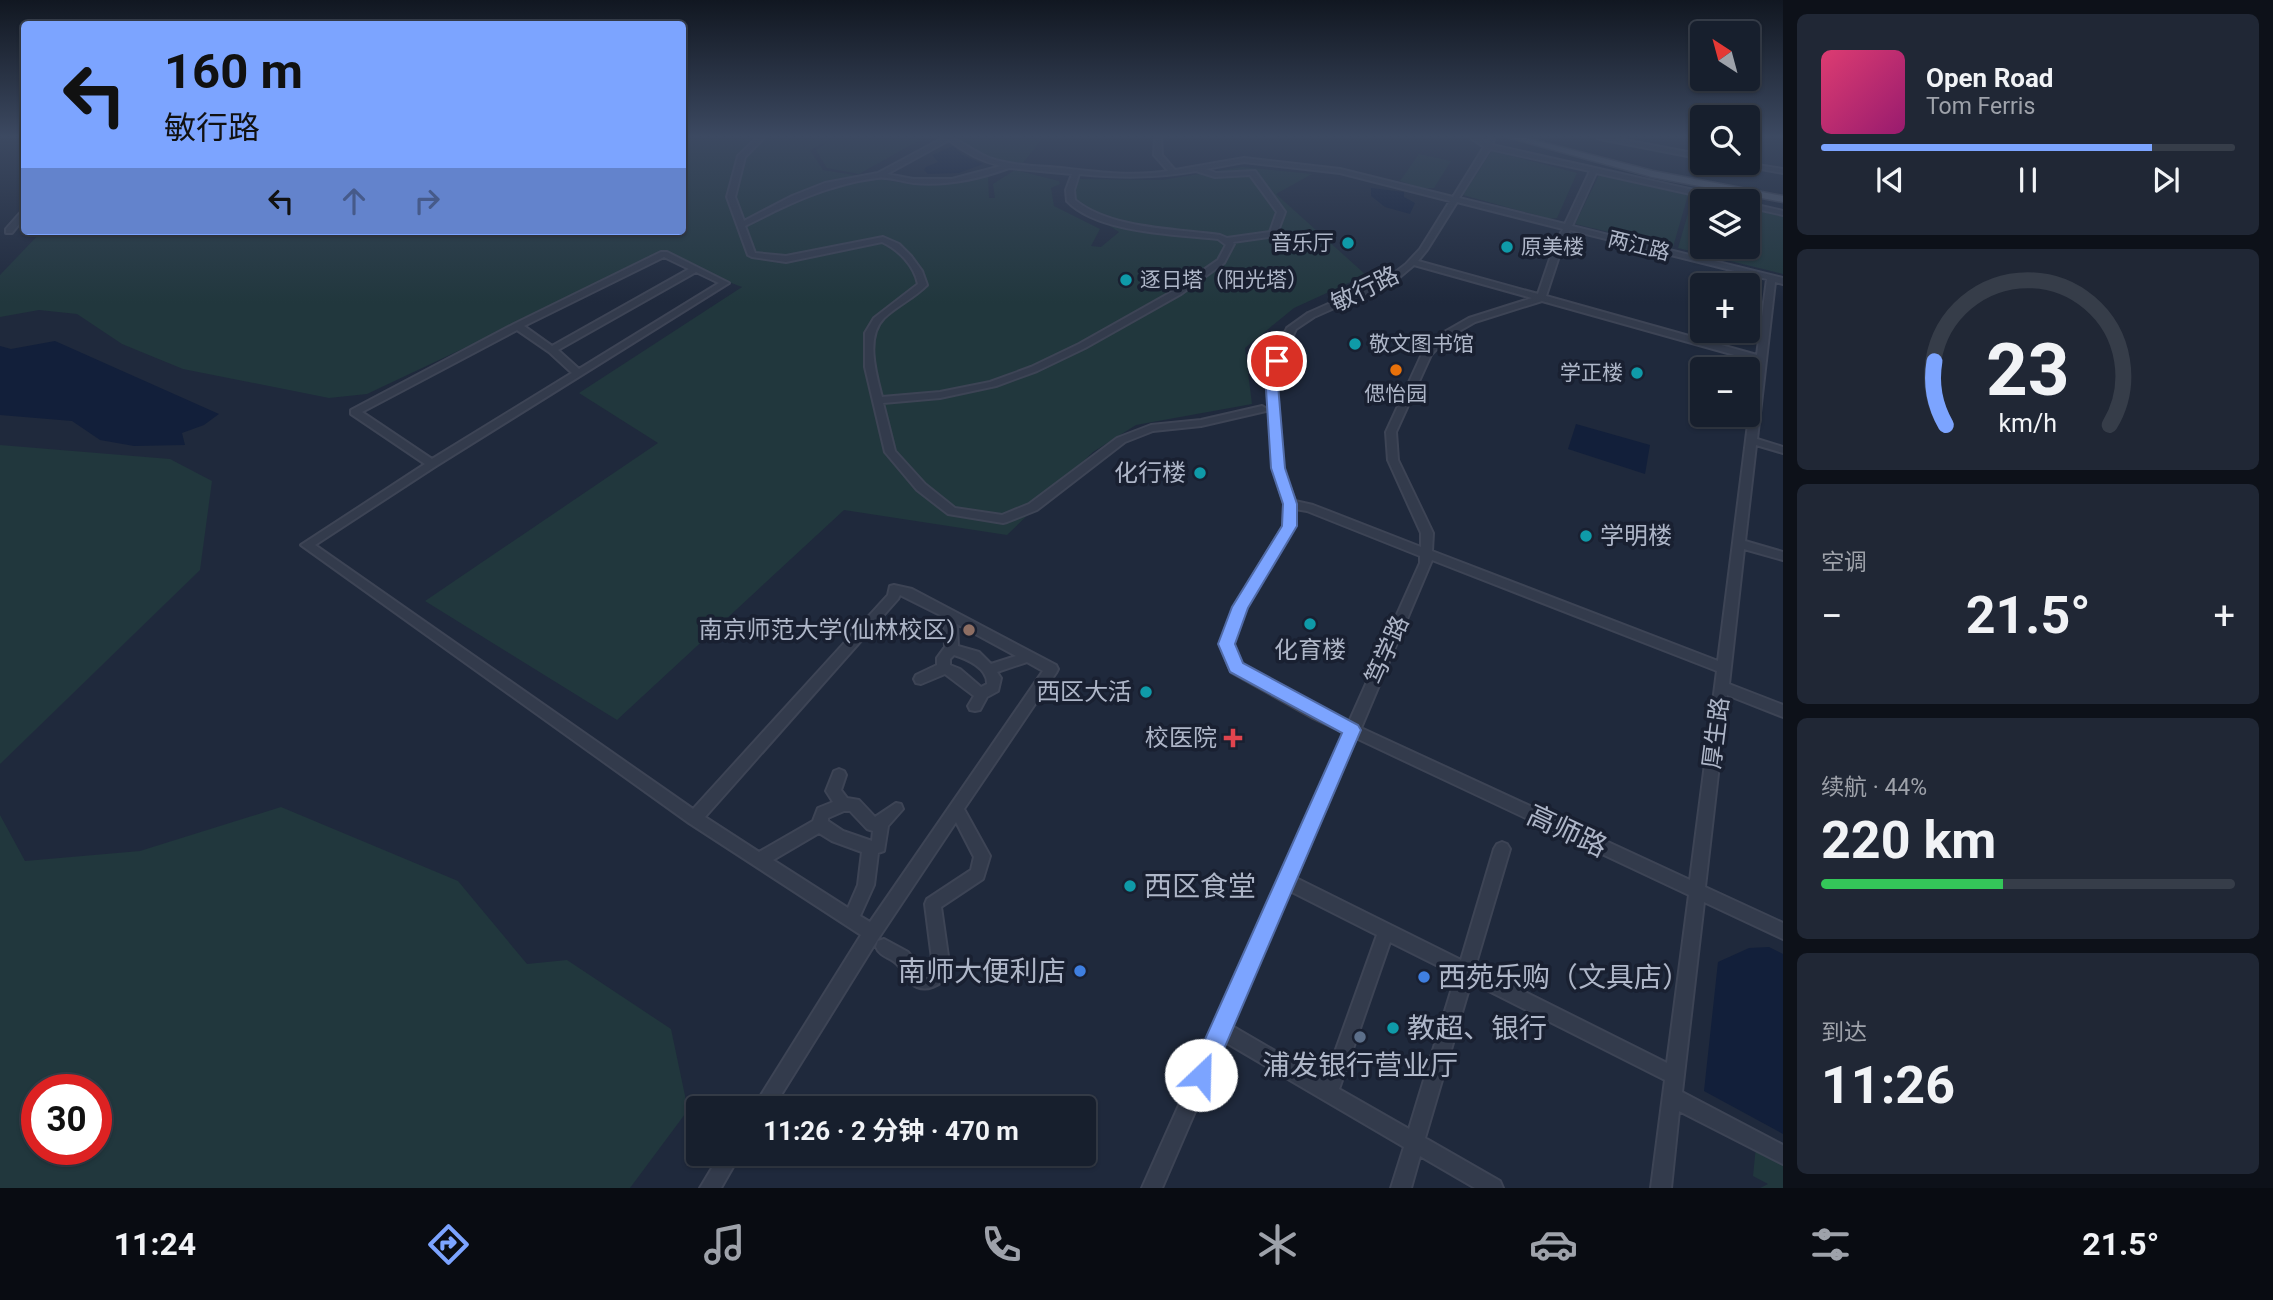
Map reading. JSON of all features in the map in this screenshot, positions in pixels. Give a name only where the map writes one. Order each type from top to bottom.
[{"type":"main road","points":[[1749,192],[1783,199]]},
{"type":"street","points":[[732,192],[731,197],[752,255],[786,259],[883,239],[897,244],[922,275],[922,285],[879,318],[870,333],[870,367],[890,452],[921,487],[952,511],[1003,519],[1033,508],[1121,440],[1152,428],[1201,424],[1262,409]]},
{"type":"street","points":[[741,225],[809,192]]},
{"type":"street","points":[[878,400],[953,393],[993,384],[1034,369],[1082,346],[1178,292],[1221,261],[1230,244],[1208,235],[1103,220],[1079,208],[1071,201],[1070,192]]},
{"type":"street","points":[[1225,240],[1273,233],[1280,212],[1266,192]]},
{"type":"street","name":"两江路","points":[[1424,192],[1777,280]]},
{"type":"street","name":"敏行路","points":[[1290,504],[1278,468],[1271,373],[1292,328],[1311,315],[1392,279],[1413,262],[1460,192]]},
{"type":"street","points":[[1541,298],[1584,192]]},
{"type":"street","points":[[1760,208],[1783,213]]},
{"type":"street","points":[[9,231],[21,218]]},
{"type":"street","points":[[0,226],[18,222]]},
{"type":"street","points":[[432,464],[355,412],[517,326],[664,254],[725,283],[432,464],[307,545],[694,818],[872,933]]},
{"type":"street","points":[[1413,262],[1753,357]]},
{"type":"street","points":[[552,350],[696,269]]},
{"type":"street","name":"厚生路","points":[[1760,359],[1777,280]]},
{"type":"street","name":"笃学路","points":[[1152,1188],[1426,563],[1427,533],[1392,460],[1391,432],[1427,354],[1444,335],[1472,320],[1541,298]]},
{"type":"street","points":[[517,326],[552,350],[578,374]]},
{"type":"street","name":"厚生路","points":[[1661,1188],[1752,427]]},
{"type":"street","points":[[1750,440],[1783,450]]},
{"type":"street","points":[[1352,730],[1236,668],[1226,644],[1240,607],[1289,526],[1290,504],[1309,508],[1723,668]]},
{"type":"street","points":[[1738,543],[1783,556]]},
{"type":"street","points":[[694,818],[894,596],[894,589],[908,592],[950,613],[1051,669],[872,933],[770,1096]]},
{"type":"street","points":[[950,613],[952,649]]},
{"type":"street","points":[[944,668],[943,657],[952,649]]},
{"type":"street","points":[[952,649],[974,656],[994,678],[993,687],[982,693],[975,706]]},
{"type":"street","points":[[989,670],[1028,657]]},
{"type":"street","points":[[921,679],[944,668],[954,670],[972,691],[982,693]]},
{"type":"street","points":[[1721,687],[1783,711]]},
{"type":"street","name":"高师路","points":[[1352,730],[1783,931]]},
{"type":"street","points":[[839,775],[833,791],[843,804]]},
{"type":"street","points":[[881,823],[879,846],[870,848],[856,841],[832,836],[821,824],[820,818],[823,813],[843,804],[854,805],[872,824],[881,823],[896,809]]},
{"type":"street","points":[[884,947],[902,958],[917,978],[932,980],[942,970],[933,904],[978,874],[982,856],[956,809]]},
{"type":"street","points":[[759,860],[821,824]]},
{"type":"street","points":[[850,919],[866,894],[870,874],[870,848]]},
{"type":"street","points":[[1401,1188],[1502,849]]},
{"type":"street","points":[[1286,881],[1675,1076]]},
{"type":"street","points":[[1329,1093],[1386,931]]},
{"type":"street","points":[[1221,1030],[1493,1188]]},
{"type":"street","points":[[1672,1097],[1783,1155]]},
{"type":"street","points":[[710,1188],[724,1166]]},
{"type":"green space","points":[[686,192],[989,192],[989,198],[995,198],[994,192],[1052,192],[1054,206],[1100,229],[1091,246],[1101,247],[1119,232],[1076,204],[1075,192],[1279,192],[1276,194],[1366,275],[1294,308],[1245,348],[1252,404],[1136,425],[1093,452],[1007,535],[844,510],[617,720],[425,601],[658,443],[579,393],[742,287],[659,256],[367,394],[329,398],[183,369],[122,344],[77,314],[39,310],[0,317],[0,275],[38,235],[686,235]]},
{"type":"green space","points":[[1465,192],[1568,192],[1557,218],[1550,219],[1463,195]]},
{"type":"green space","points":[[1590,192],[1677,192],[1688,195],[1673,247],[1575,224]]},
{"type":"green space","points":[[1690,206],[1690,251],[1678,248]]},
{"type":"green space","points":[[1760,211],[1783,217],[1783,274],[1722,259],[1760,259]]},
{"type":"green space","points":[[0,445],[170,459],[212,481],[200,570],[0,764]]},
{"type":"green space","points":[[281,807],[458,881],[527,964],[567,960],[671,1029],[686,1100],[686,1113],[630,1188],[0,1188],[0,815],[25,861],[140,851]]},
{"type":"green space","points":[[1756,1146],[1783,1161],[1783,1188],[1760,1188],[1768,1184],[1753,1176]]},
{"type":"water","points":[[1371,192],[1404,192],[1404,197],[1415,203],[1410,214],[1385,207],[1371,196]]},
{"type":"water","points":[[55,341],[219,414],[204,425],[182,433],[185,445],[134,446],[100,440],[72,421],[0,415],[0,346],[11,349]]},
{"type":"water","points":[[1576,424],[1650,445],[1645,474],[1568,449]]},
{"type":"water","points":[[1769,947],[1783,954],[1783,1134],[1704,1091],[1718,962],[1749,948]]},
{"type":"place","name":"音乐厅","points":[[1348,243]]},
{"type":"place","name":"原美楼","points":[[1507,247]]},
{"type":"place","name":"逐日塔（阳光塔）","points":[[1126,280]]},
{"type":"place","name":"敬文图书馆","points":[[1355,344]]},
{"type":"place","name":"偲怡园","points":[[1396,370]]},
{"type":"place","name":"学正楼","points":[[1637,373]]},
{"type":"place","name":"化行楼","points":[[1200,473]]},
{"type":"place","name":"学明楼","points":[[1586,536]]},
{"type":"place","name":"化育楼","points":[[1310,624]]},
{"type":"place","name":"南京师范大学(仙林校区)","points":[[969,630]]},
{"type":"place","name":"西区大活","points":[[1146,692]]},
{"type":"place","name":"校医院","points":[[1233,738]]},
{"type":"place","name":"西区食堂","points":[[1130,886]]},
{"type":"place","name":"南师大便利店","points":[[1080,971]]},
{"type":"place","name":"西苑乐购（文具店）","points":[[1424,977]]},
{"type":"place","name":"教超、银行","points":[[1393,1028]]},
{"type":"place","name":"浦发银行营业厅","points":[[1360,1037]]},
{"type":"route","points":[[1201,1075],[1352,730],[1236,668],[1226,644],[1240,607],[1289,526],[1290,504],[1278,468],[1271,373],[1277,361]]}]
